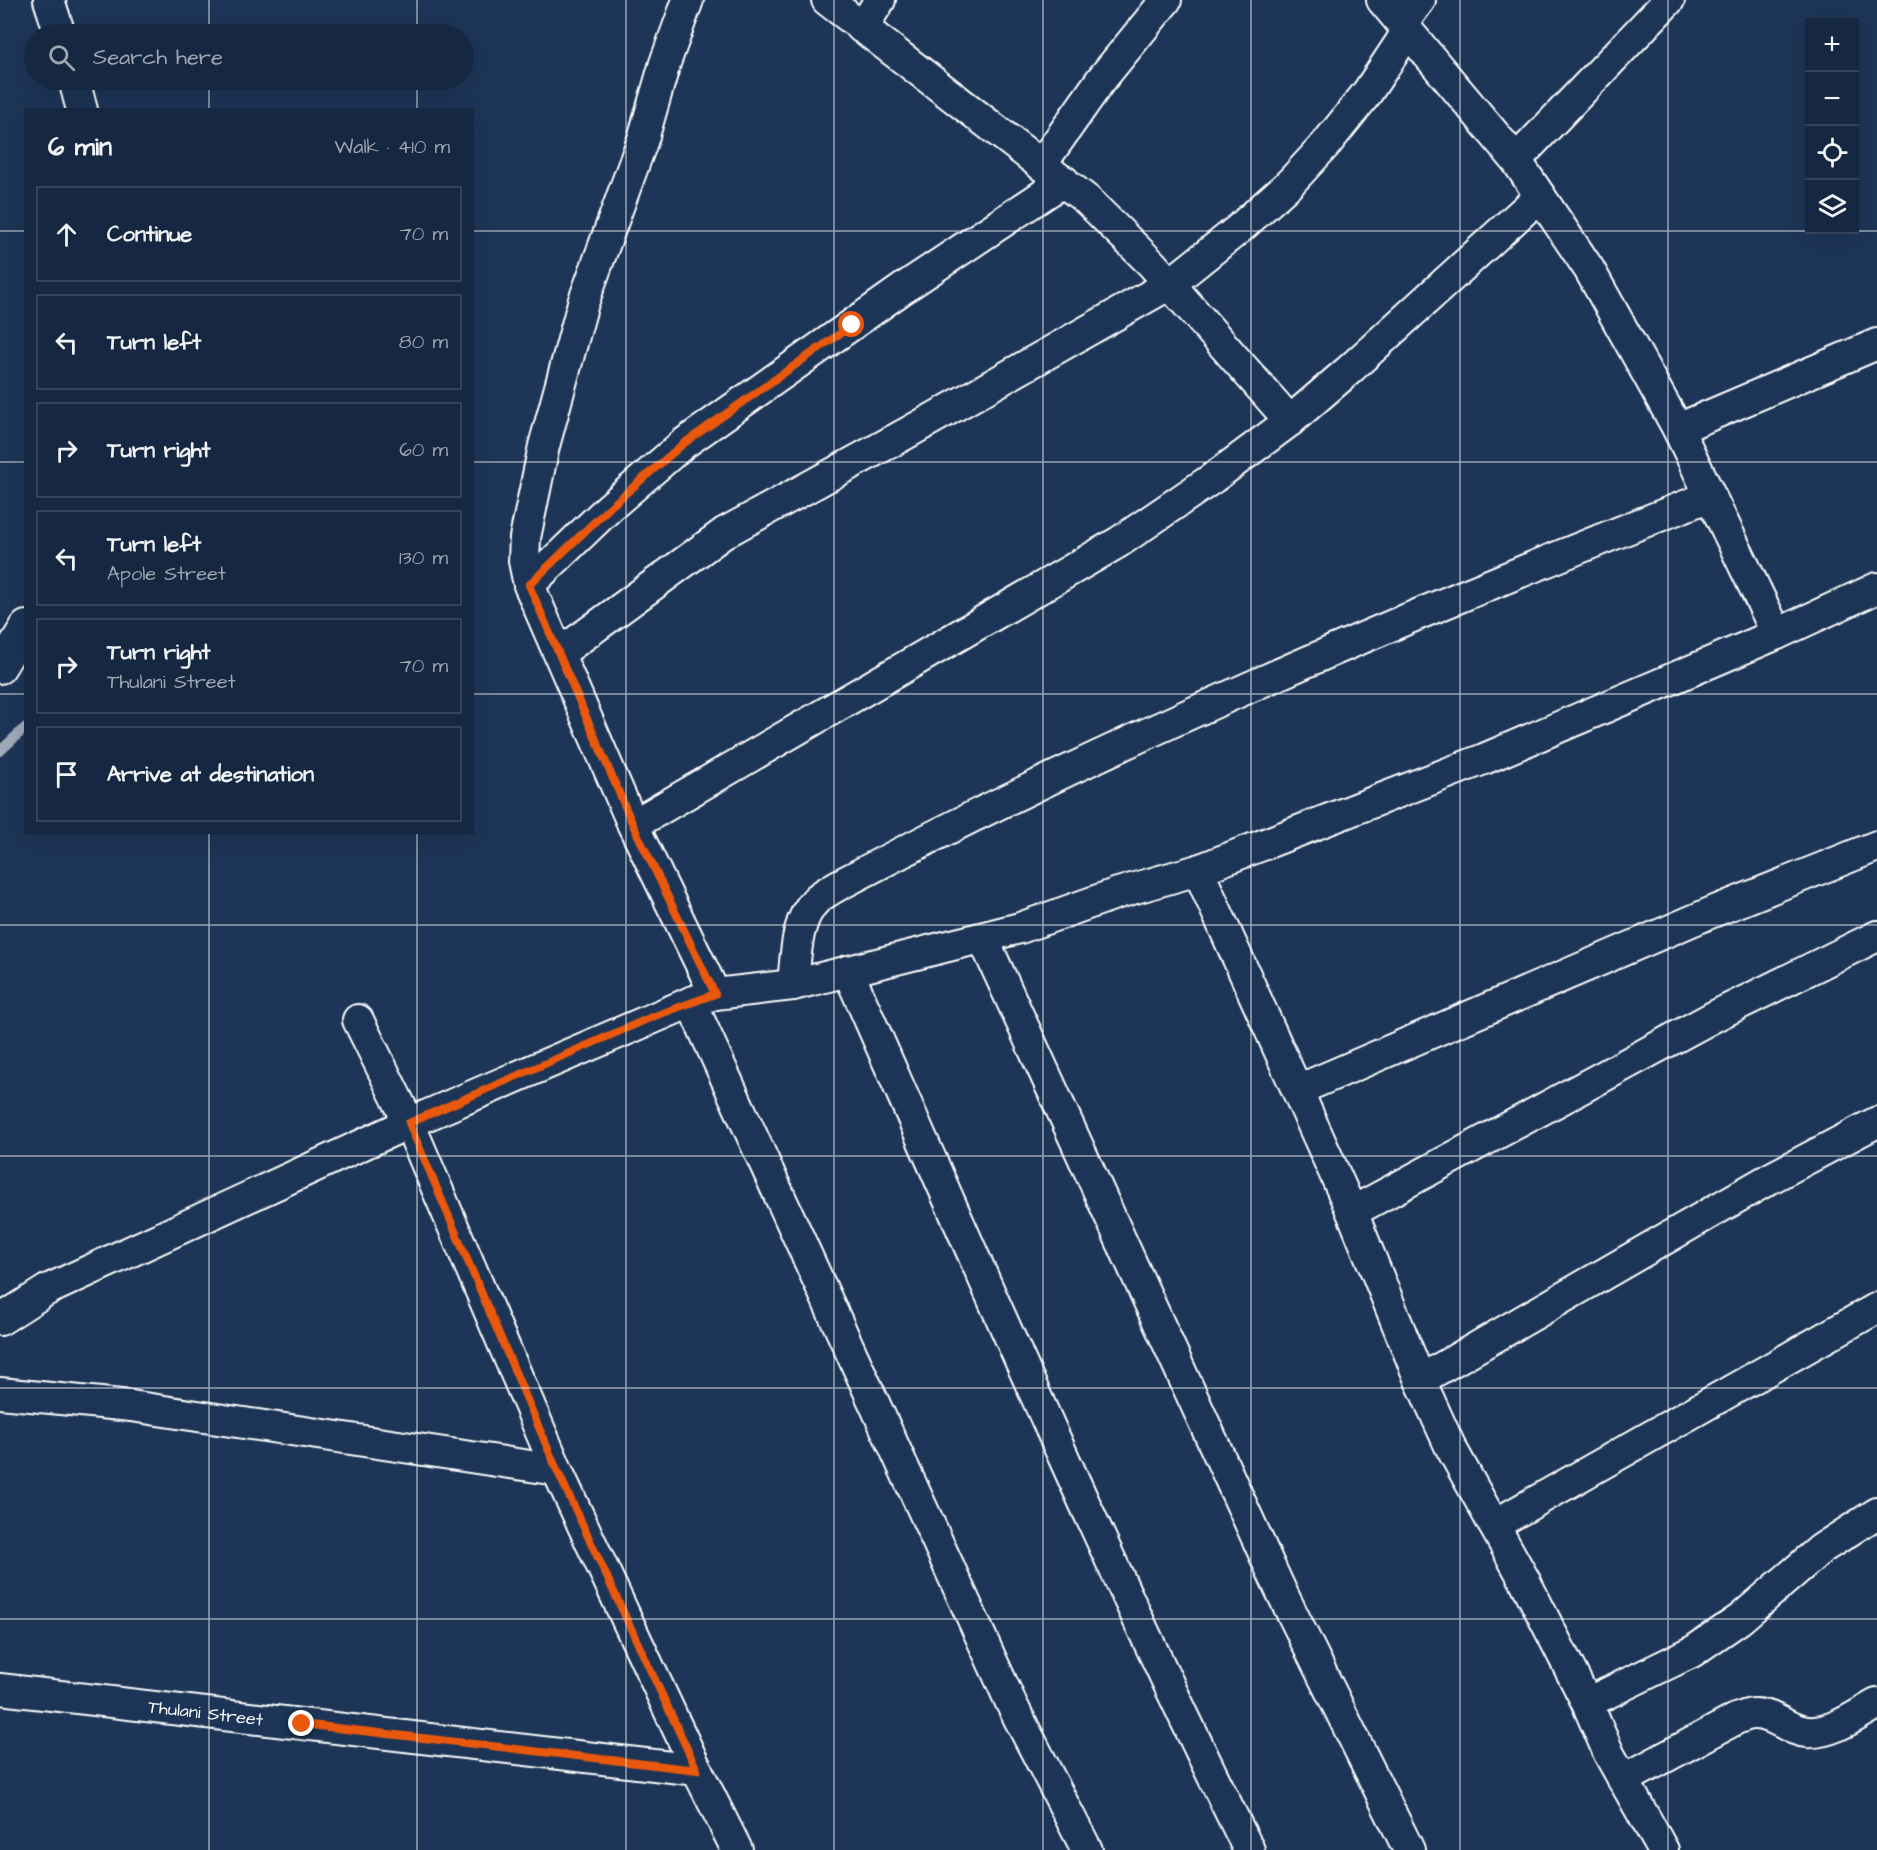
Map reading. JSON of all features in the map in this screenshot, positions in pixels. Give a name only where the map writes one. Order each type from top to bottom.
[{"type":"street","points":[[49,0],[57,24]]},
{"type":"street","points":[[688,0],[665,63],[643,139],[583,303],[543,446],[525,538],[524,561],[529,585],[633,825],[703,998],[1011,1705],[1087,1850]]},
{"type":"street","points":[[827,0],[1052,173],[1118,230],[1170,284],[1290,421]]},
{"type":"street","points":[[861,28],[880,0]]},
{"type":"street","points":[[529,585],[610,507],[683,444],[918,279],[1052,173],[1100,81],[1166,0]]},
{"type":"street","points":[[1382,0],[1516,160],[1589,269],[1678,429],[1777,634]]},
{"type":"street","points":[[560,653],[724,533],[899,438],[1170,284],[1240,228],[1290,183],[1326,144],[1367,93],[1420,0]]},
{"type":"street","points":[[1516,160],[1669,0]]},
{"type":"street","points":[[77,90],[81,108]]},
{"type":"street","points":[[633,825],[1119,542],[1213,478],[1290,421],[1405,321],[1540,196]]},
{"type":"street","points":[[1678,429],[1877,344]]},
{"type":"street","points":[[793,985],[799,934],[804,920],[816,900],[837,886],[1166,723],[1410,617],[1710,496]]},
{"type":"street","points":[[0,1320],[47,1290],[409,1123],[703,998],[793,985],[983,938],[1020,928],[1119,893],[1198,870],[1484,759],[1777,634],[1877,588]]},
{"type":"street","points":[[0,668],[24,629]]},
{"type":"street","points":[[1298,1090],[1710,913],[1877,846]]},
{"type":"street","points":[[1198,870],[1352,1212],[1420,1380],[1450,1446],[1526,1581],[1623,1780],[1663,1850]]},
{"type":"street","points":[[1352,1212],[1715,1016],[1877,936]]},
{"type":"street","points":[[983,938],[1281,1591],[1409,1850]]},
{"type":"street","points":[[848,971],[1066,1465],[1199,1750],[1249,1850]]},
{"type":"street","points":[[358,1020],[409,1123],[557,1470],[697,1770],[737,1850]]},
{"type":"street","points":[[1420,1380],[1769,1179],[1877,1122]]},
{"type":"street","points":[[1494,1524],[1877,1308]]},
{"type":"street","points":[[0,1393],[131,1406],[557,1470]]},
{"type":"street","points":[[1587,1703],[1692,1652],[1740,1619],[1821,1549],[1877,1513]]},
{"type":"street","name":"Thulani Street","points":[[0,1689],[697,1770]]},
{"type":"street","points":[[1623,1780],[1736,1719],[1754,1714],[1767,1716],[1794,1730],[1824,1731],[1877,1704]]},
{"type":"waterway","points":[[0,751],[24,729]]},
{"type":"route","points":[[302,1724],[697,1770],[557,1470],[409,1123],[652,1017],[715,994],[633,825],[529,585],[610,507],[683,444],[852,325]]}]
